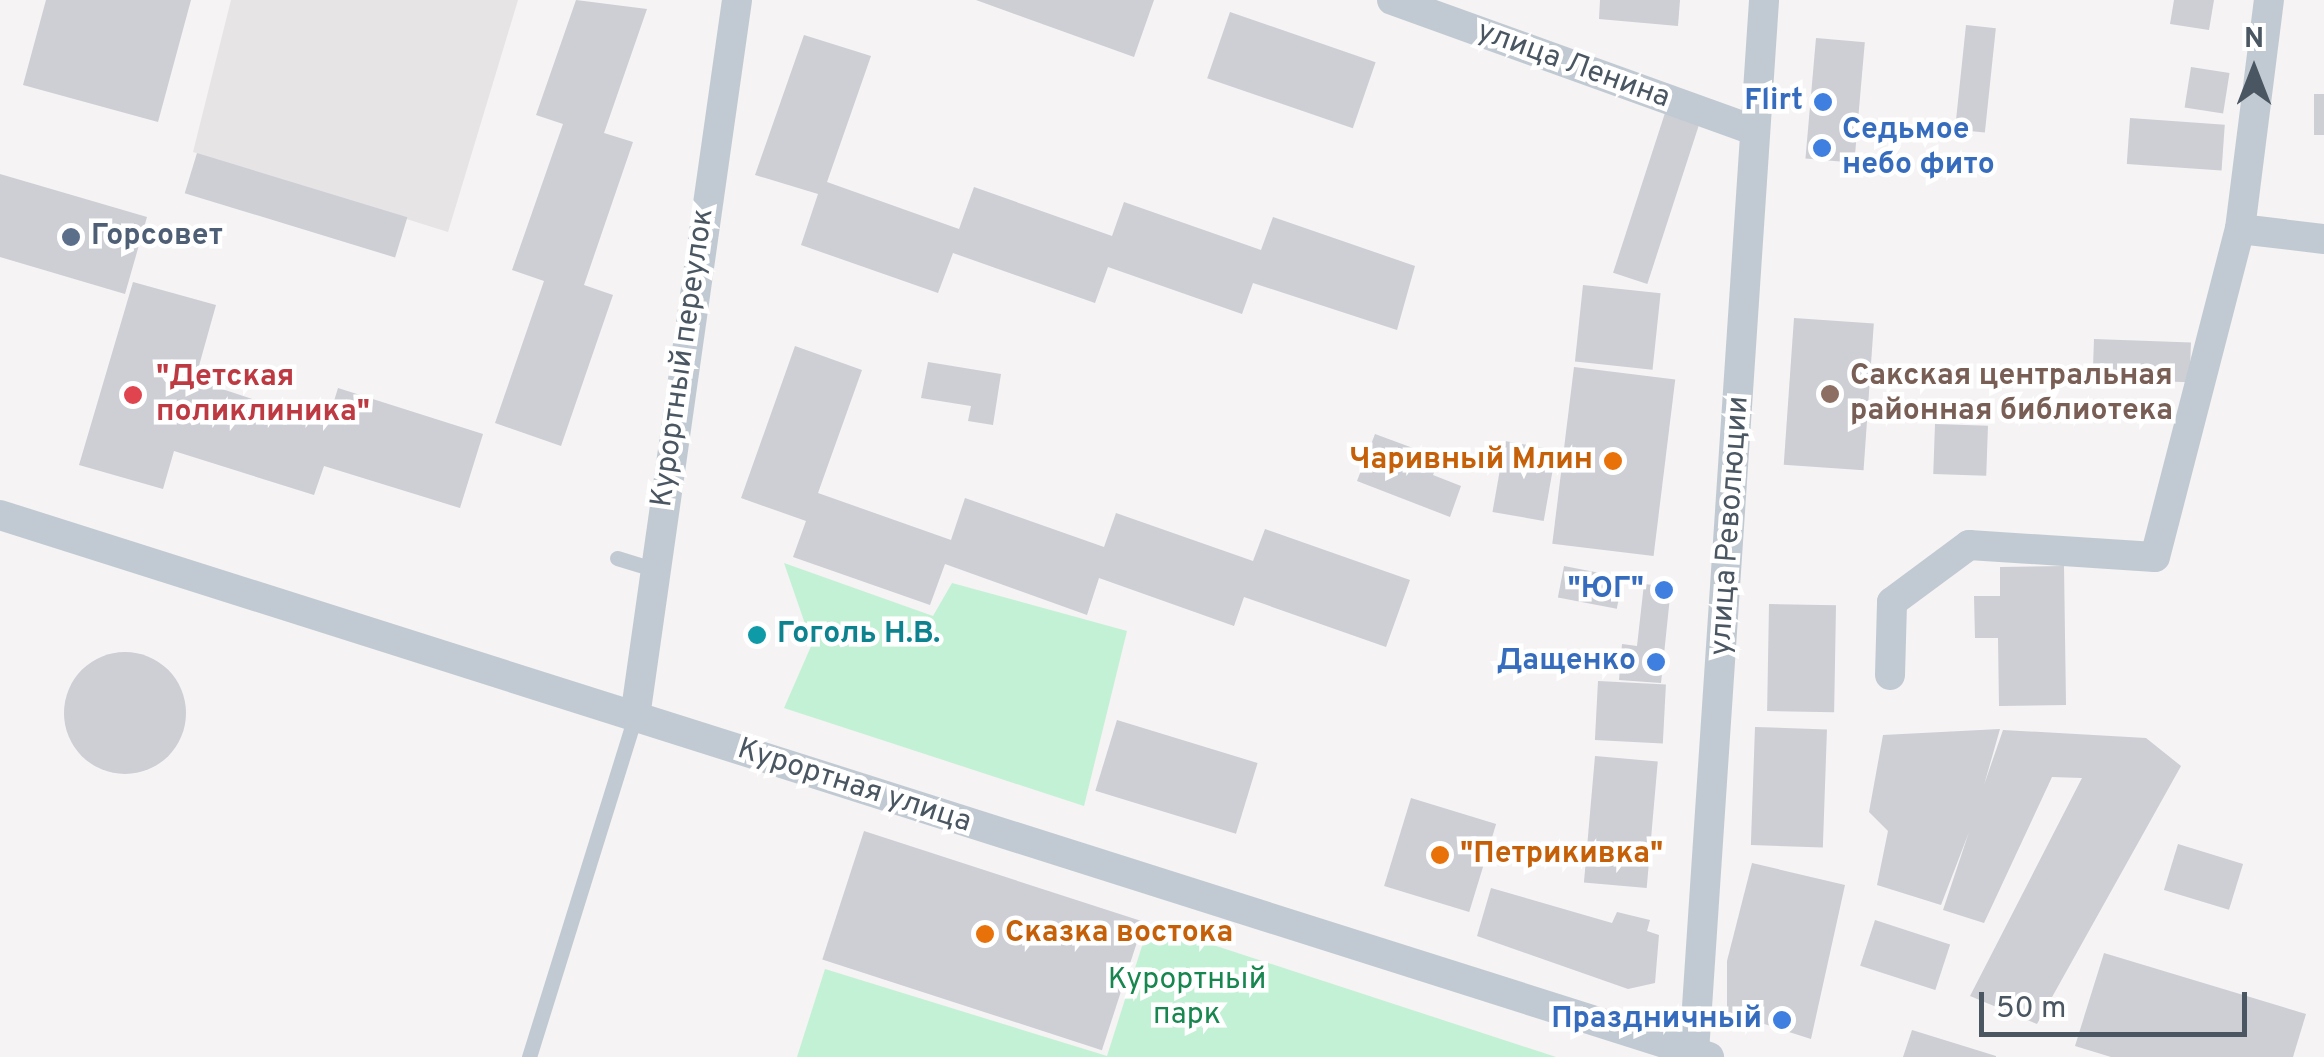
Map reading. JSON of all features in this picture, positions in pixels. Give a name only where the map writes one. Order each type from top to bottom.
[{"type":"street","name":"Курортный переулок","points":[[635,717],[653,569],[737,0]]},
{"type":"street","name":"улица Ленина","points":[[1392,0],[1431,6],[1754,130]]},
{"type":"street","name":"улица Революции","points":[[1699,1056],[1764,0]]},
{"type":"street","points":[[1890,675],[1892,602],[1969,545],[2155,557],[2240,229],[2269,0]]},
{"type":"street","points":[[2240,229],[2324,239]]},
{"type":"street","name":"Курортная улица","points":[[0,515],[1699,1056]]},
{"type":"lane","points":[[618,558],[653,569]]},
{"type":"lane","points":[[528,1057],[635,717]]},
{"type":"shaded area","points":[[231,0],[518,0],[448,232],[193,152]]},
{"type":"green space","points":[[784,563],[933,616],[952,583],[1127,631],[1084,806],[784,708],[812,644]]},
{"type":"green space","name":"Курортный парк","points":[[1149,924],[1556,1057],[797,1057],[825,969],[1107,1056]]},
{"type":"building","points":[[46,0],[191,0],[158,122],[23,85]]},
{"type":"building","points":[[576,0],[647,9],[604,133],[633,142],[584,285],[613,295],[561,446],[495,423],[544,281],[512,270],[563,124],[536,115]]},
{"type":"building","points":[[976,0],[1154,0],[1134,57]]},
{"type":"building","points":[[1600,0],[1680,0],[1678,26],[1599,19]]},
{"type":"building","points":[[2174,0],[2214,0],[2209,30],[2170,24]]},
{"type":"building","points":[[1230,12],[1376,62],[1353,128],[1207,78]]},
{"type":"building","points":[[1966,25],[1996,28],[1985,133],[1955,129]]},
{"type":"building","points":[[804,35],[871,56],[827,182],[959,229],[974,187],[1112,236],[1124,202],[1261,250],[1273,217],[1415,266],[1397,330],[1253,283],[1242,314],[1108,267],[1095,303],[953,253],[938,293],[801,245],[818,194],[755,175]]},
{"type":"building","points":[[1816,38],[1865,42],[1854,163],[1805,159]]},
{"type":"building","points":[[2191,67],[2230,73],[2223,114],[2185,107]]},
{"type":"building","points":[[2314,94],[2324,94],[2324,135],[2314,135]]},
{"type":"building","points":[[1665,113],[1699,124],[1647,284],[1613,273]]},
{"type":"building","points":[[2130,118],[2225,125],[2222,171],[2127,164]]},
{"type":"building","points":[[197,153],[407,217],[395,257],[185,193]]},
{"type":"building","name":"Горсовет","points":[[0,174],[147,217],[125,294],[0,257]]},
{"type":"building","points":[[133,282],[216,305],[195,380],[327,424],[338,388],[483,434],[460,508],[324,466],[314,495],[174,451],[163,489],[79,465]]},
{"type":"building","points":[[1583,285],[1661,293],[1653,370],[1575,362]]},
{"type":"building","name":"Сакская центральная районная библиотека","points":[[1794,318],[1874,324],[1864,470],[1784,465]]},
{"type":"building","points":[[2094,339],[2191,342],[2190,382],[2093,379]]},
{"type":"building","points":[[795,346],[862,370],[818,493],[951,540],[965,498],[1104,547],[1116,513],[1253,561],[1265,529],[1410,580],[1386,647],[1244,597],[1234,626],[1099,578],[1087,615],[945,564],[930,605],[793,557],[806,521],[741,498]]},
{"type":"building","points":[[928,362],[1001,374],[993,425],[968,421],[971,406],[921,398]]},
{"type":"building","name":"Чаривный Млин","points":[[1574,367],[1675,379],[1654,556],[1552,544]]},
{"type":"building","points":[[1935,424],[1988,426],[1986,476],[1933,474]]},
{"type":"building","points":[[1375,434],[1440,458],[1433,475],[1461,486],[1450,517],[1357,481]]},
{"type":"building","points":[[1505,441],[1556,450],[1544,521],[1492,512]]},
{"type":"building","points":[[1564,566],[1623,577],[1617,609],[1558,597]]},
{"type":"building","points":[[2064,566],[2066,705],[1999,706],[1998,638],[1975,638],[1974,596],[2000,596],[2000,567]]},
{"type":"building","points":[[1644,584],[1671,587],[1661,683],[1619,680],[1622,644],[1637,646]]},
{"type":"building","points":[[1769,604],[1836,605],[1834,712],[1767,711]]},
{"type":"building","points":[[125,652],[148,657],[168,670],[181,690],[186,713],[181,736],[168,756],[148,769],[125,774],[102,769],[82,756],[69,736],[64,713],[69,690],[82,670],[102,657]]},
{"type":"building","points":[[1598,681],[1666,685],[1663,743],[1595,740]]},
{"type":"building","points":[[1117,720],[1258,763],[1236,834],[1095,791]]},
{"type":"building","points":[[1755,727],[1827,730],[1823,847],[1751,845]]},
{"type":"building","points":[[2000,729],[1984,785],[2003,730],[2146,738],[2181,766],[2037,1024],[1970,996],[2082,778],[2052,777],[1984,923],[1943,910],[1969,832],[1941,905],[1877,885],[1888,831],[1869,812],[1883,735]]},
{"type":"building","points":[[1595,756],[1658,761],[1647,888],[1584,883]]},
{"type":"building","name":"\"Петрикивка\"","points":[[1411,798],[1496,824],[1469,912],[1384,886]]},
{"type":"building","points":[[864,831],[1144,922],[1102,1050],[822,959]]},
{"type":"building","points":[[2178,844],[2243,864],[2229,910],[2164,890]]},
{"type":"building","points":[[1752,863],[1845,885],[1811,1039],[1727,1012],[1727,961]]},
{"type":"building","points":[[1491,888],[1612,923],[1617,912],[1650,920],[1647,931],[1659,935],[1655,983],[1628,989],[1477,936]]},
{"type":"building","points":[[1875,920],[1950,944],[1935,990],[1860,966]]},
{"type":"building","points":[[2104,953],[2306,1014],[2293,1057],[2111,1057],[2075,1046]]},
{"type":"building","points":[[1912,1030],[1996,1056],[1996,1057],[1903,1057]]},
{"type":"place","name":"Flirt","points":[[1823,102]]},
{"type":"place","name":"Седьмое небо фито","points":[[1822,148]]},
{"type":"place","name":"Горсовет","points":[[71,237]]},
{"type":"place","name":"Сакская центральная районная библиотека","points":[[1830,394]]},
{"type":"place","name":"\"Детская поликлиника\"","points":[[133,395]]},
{"type":"place","name":"Чаривный Млин","points":[[1613,461]]},
{"type":"place","name":"\"ЮГ\"","points":[[1664,590]]},
{"type":"place","name":"Гоголь Н.В.","points":[[757,635]]},
{"type":"place","name":"Дащенко","points":[[1656,662]]},
{"type":"place","name":"\"Петрикивка\"","points":[[1440,855]]},
{"type":"place","name":"Сказка востока","points":[[985,934]]},
{"type":"place","name":"Праздничный","points":[[1782,1020]]}]
